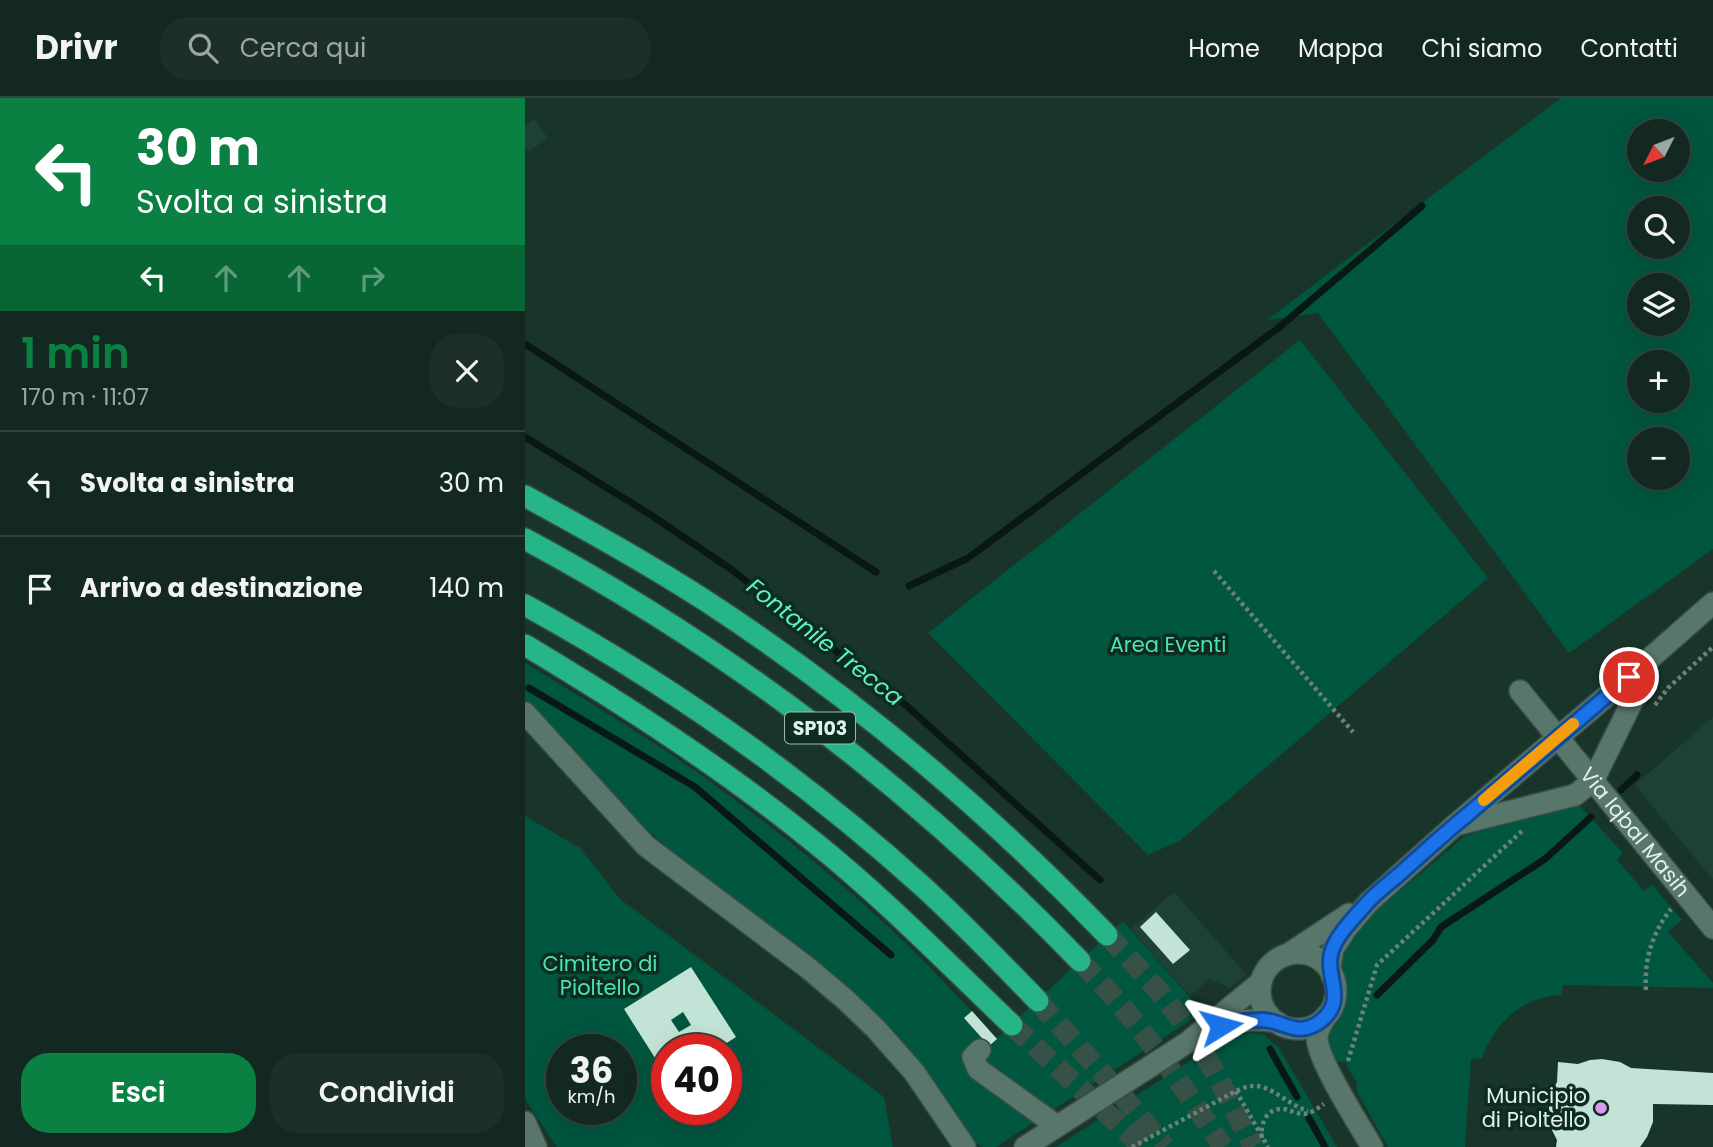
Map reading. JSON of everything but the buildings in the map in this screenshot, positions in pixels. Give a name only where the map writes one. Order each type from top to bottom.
[{"type":"highway","points":[[525,496],[682,586],[826,684],[974,805],[1107,935]]},
{"type":"highway","name":"SP103","points":[[525,539],[582,570],[681,631],[766,687],[828,734],[972,854],[1080,961]]},
{"type":"highway","name":"SP103","points":[[525,605],[665,687],[797,781],[922,885],[1038,1001]]},
{"type":"highway","points":[[525,645],[656,726],[755,796],[855,876],[1013,1025]]},
{"type":"street","points":[[1372,1147],[1341,1094],[1337,1065],[1318,1046],[1318,1032],[1335,995],[1330,966],[1332,949],[1369,902],[1713,603]]},
{"type":"street","points":[[1454,826],[1575,795],[1593,781],[1634,698],[1629,677]]},
{"type":"street","name":"Via Iqbal Masih","points":[[1520,691],[1713,928]]},
{"type":"street","points":[[525,713],[646,846],[808,968],[876,1029],[914,1072],[965,1147]]},
{"type":"street","points":[[1025,1147],[1188,1042],[1261,982],[1271,965],[1369,902]]},
{"type":"street","points":[[1287,955],[1314,957],[1332,976]]},
{"type":"street","points":[[1261,982],[1260,993],[1264,1008],[1271,1017],[1337,1065]]},
{"type":"street","points":[[1188,1042],[1234,1022],[1262,1020],[1294,1029],[1310,1027],[1326,1016]]},
{"type":"street","points":[[980,1050],[973,1057],[978,1069],[1057,1126]]},
{"type":"street","points":[[525,1122],[536,1147]]},
{"type":"path","points":[[1214,571],[1353,732]]},
{"type":"path","points":[[1646,990],[1651,946],[1657,930],[1672,908]]},
{"type":"path","points":[[1337,1065],[1377,965]]},
{"type":"path","points":[[1132,1147],[1236,1091],[1253,1086],[1266,1088],[1301,1109],[1312,1112]]},
{"type":"path","points":[[1236,1091],[1268,1147]]},
{"type":"path","points":[[1262,1138],[1262,1125],[1273,1111],[1281,1109],[1302,1114],[1312,1112],[1341,1094]]},
{"type":"shaded area","points":[[534,119],[548,138],[528,152],[525,148],[525,126]]},
{"type":"shaded area","points":[[1713,717],[1713,880],[1635,785]]},
{"type":"shaded area","points":[[1174,892],[1246,974],[1230,988],[1209,979],[1190,996],[1131,929]]},
{"type":"green space","points":[[1561,98],[1713,98],[1713,549],[1569,653],[1318,313],[1267,320]]},
{"type":"green space","name":"Area Eventi","points":[[1300,340],[1488,578],[1181,840],[1148,855],[928,633]]},
{"type":"green space","points":[[525,663],[682,762],[793,845],[894,931],[997,1038],[1123,921],[1203,1012],[996,1147],[983,1147],[975,1142],[941,1095],[627,811],[525,703]]},
{"type":"green space","points":[[1579,805],[1623,853],[1617,860],[1644,891],[1652,885],[1682,920],[1668,932],[1713,983],[1713,988],[1563,985],[1561,995],[1534,1001],[1511,1014],[1494,1034],[1482,1058],[1471,1059],[1465,1147],[1388,1147],[1357,1092],[1357,1083],[1345,1062],[1332,1061],[1323,1044],[1340,995],[1340,980],[1335,961],[1363,922],[1465,836],[1559,808]]},
{"type":"green space","name":"Cimitero di Pioltello","points":[[525,816],[580,848],[620,899],[884,1097],[893,1147],[557,1147],[525,1099]]},
{"type":"green space","points":[[1251,1033],[1264,1035],[1279,1048],[1337,1147],[1056,1147],[1224,1039]]},
{"type":"waterway","points":[[909,586],[968,558],[1277,329],[1422,206]]},
{"type":"waterway","points":[[525,344],[876,572]]},
{"type":"waterway","name":"Fontanile Trecca","points":[[525,437],[651,515],[732,570],[908,707],[1100,880]]},
{"type":"waterway","points":[[529,688],[695,787],[891,955]]},
{"type":"waterway","points":[[1621,790],[1637,775]]},
{"type":"waterway","points":[[1377,995],[1433,940],[1441,927],[1545,859],[1591,817]]},
{"type":"waterway","points":[[1270,1049],[1297,1097]]},
{"type":"waterway","points":[[1309,1118],[1325,1147]]},
{"type":"tunnel","points":[[1107,935],[1182,1020],[1216,1075],[1253,1147]]},
{"type":"tunnel","points":[[1080,961],[1140,1029],[1223,1147]]},
{"type":"tunnel","points":[[1038,1001],[1165,1147]]},
{"type":"tunnel","points":[[1012,1025],[1143,1147]]},
{"type":"slow traffic","points":[[1484,800],[1573,724]]},
{"type":"place","name":"Municipio di Pioltello","points":[[1601,1108]]},
{"type":"route","points":[[1221,1026],[1262,1020],[1277,1022],[1294,1029],[1314,1025],[1323,1019],[1332,1006],[1335,995],[1330,966],[1332,949],[1369,902],[1629,677]]}]
